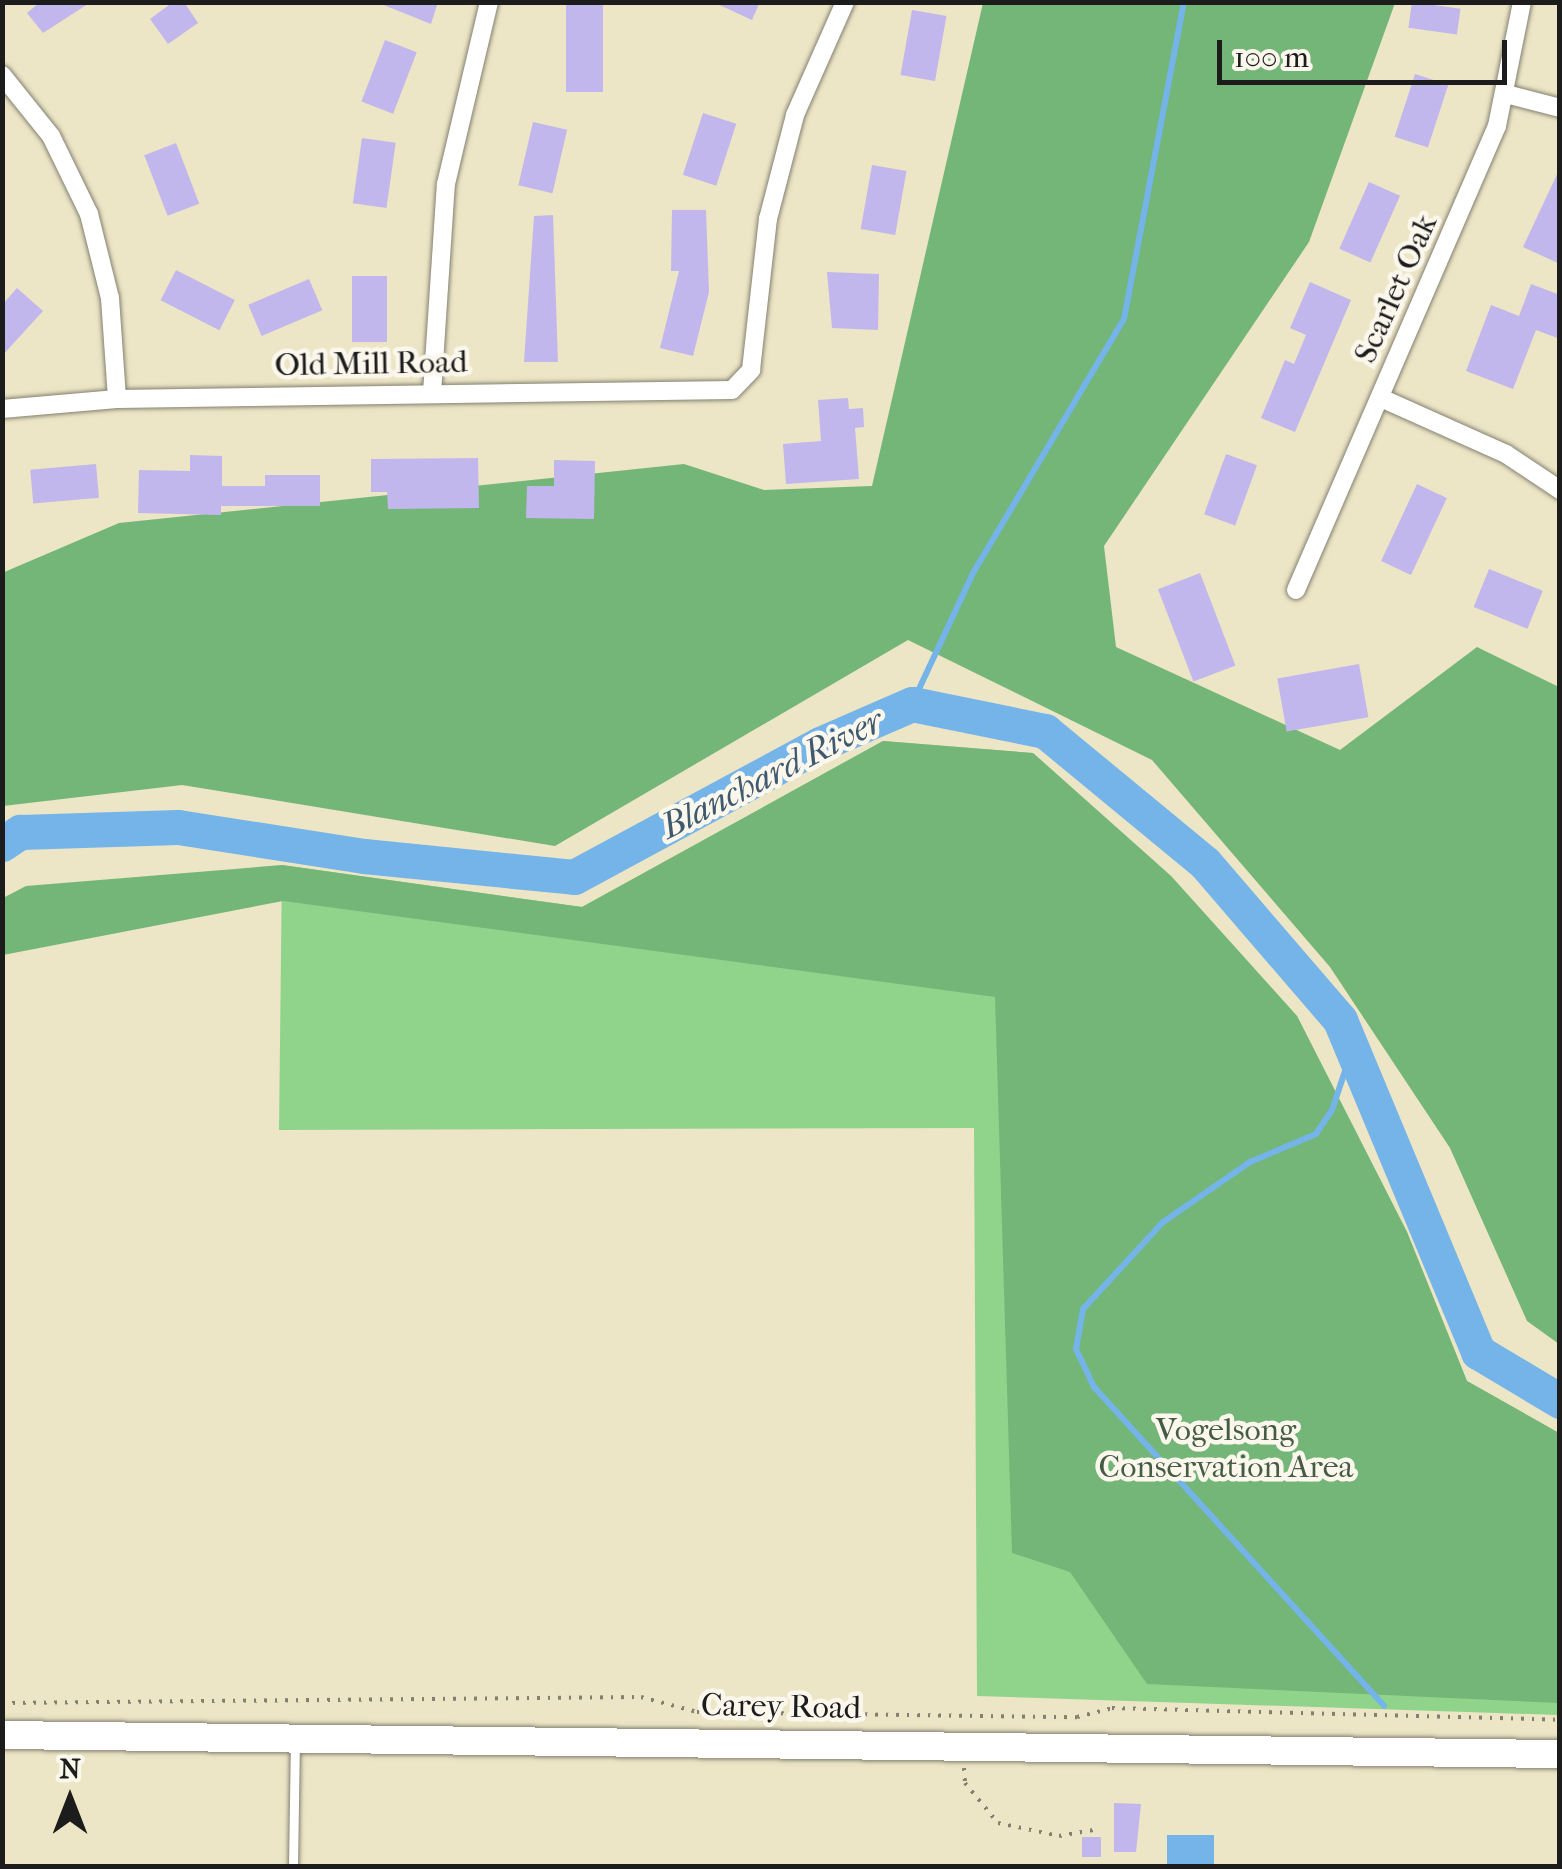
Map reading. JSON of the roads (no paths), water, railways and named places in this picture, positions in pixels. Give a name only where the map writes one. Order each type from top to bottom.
[{"type":"main road","name":"Carey Road","points":[[2,1735],[1560,1754]]},
{"type":"street","points":[[432,393],[446,184],[490,2]]},
{"type":"street","name":"Old Mill Road","points":[[2,409],[117,399],[719,392],[740,385],[754,358],[773,191],[796,115],[845,2]]},
{"type":"street","name":"Scarlet Oak","points":[[1296,590],[1471,194],[1506,94],[1522,2]]},
{"type":"street","points":[[2,75],[52,136],[89,214],[110,298],[117,399]]},
{"type":"street","points":[[1506,94],[1560,108]]},
{"type":"street","points":[[1381,398],[1506,454],[1560,490]]},
{"type":"lane","points":[[292,1866],[295,1736]]},
{"type":"water","points":[[1167,1835],[1214,1835],[1214,1864],[1167,1864]]},
{"type":"waterway","points":[[912,704],[973,573],[1124,319],[1184,2]]},
{"type":"waterway","name":"Blanchard River","points":[[2,844],[20,832],[178,827],[364,856],[574,877],[820,744],[912,704],[1045,731],[1205,863],[1340,1020],[1478,1352],[1560,1401]]},
{"type":"waterway","points":[[1352,1050],[1332,1110],[1316,1134],[1250,1162],[1163,1222],[1083,1309],[1076,1349],[1094,1387],[1384,1706]]},
{"type":"park label","name":"Vogelsong Conservation Area","points":[[1226,1450]]}]
